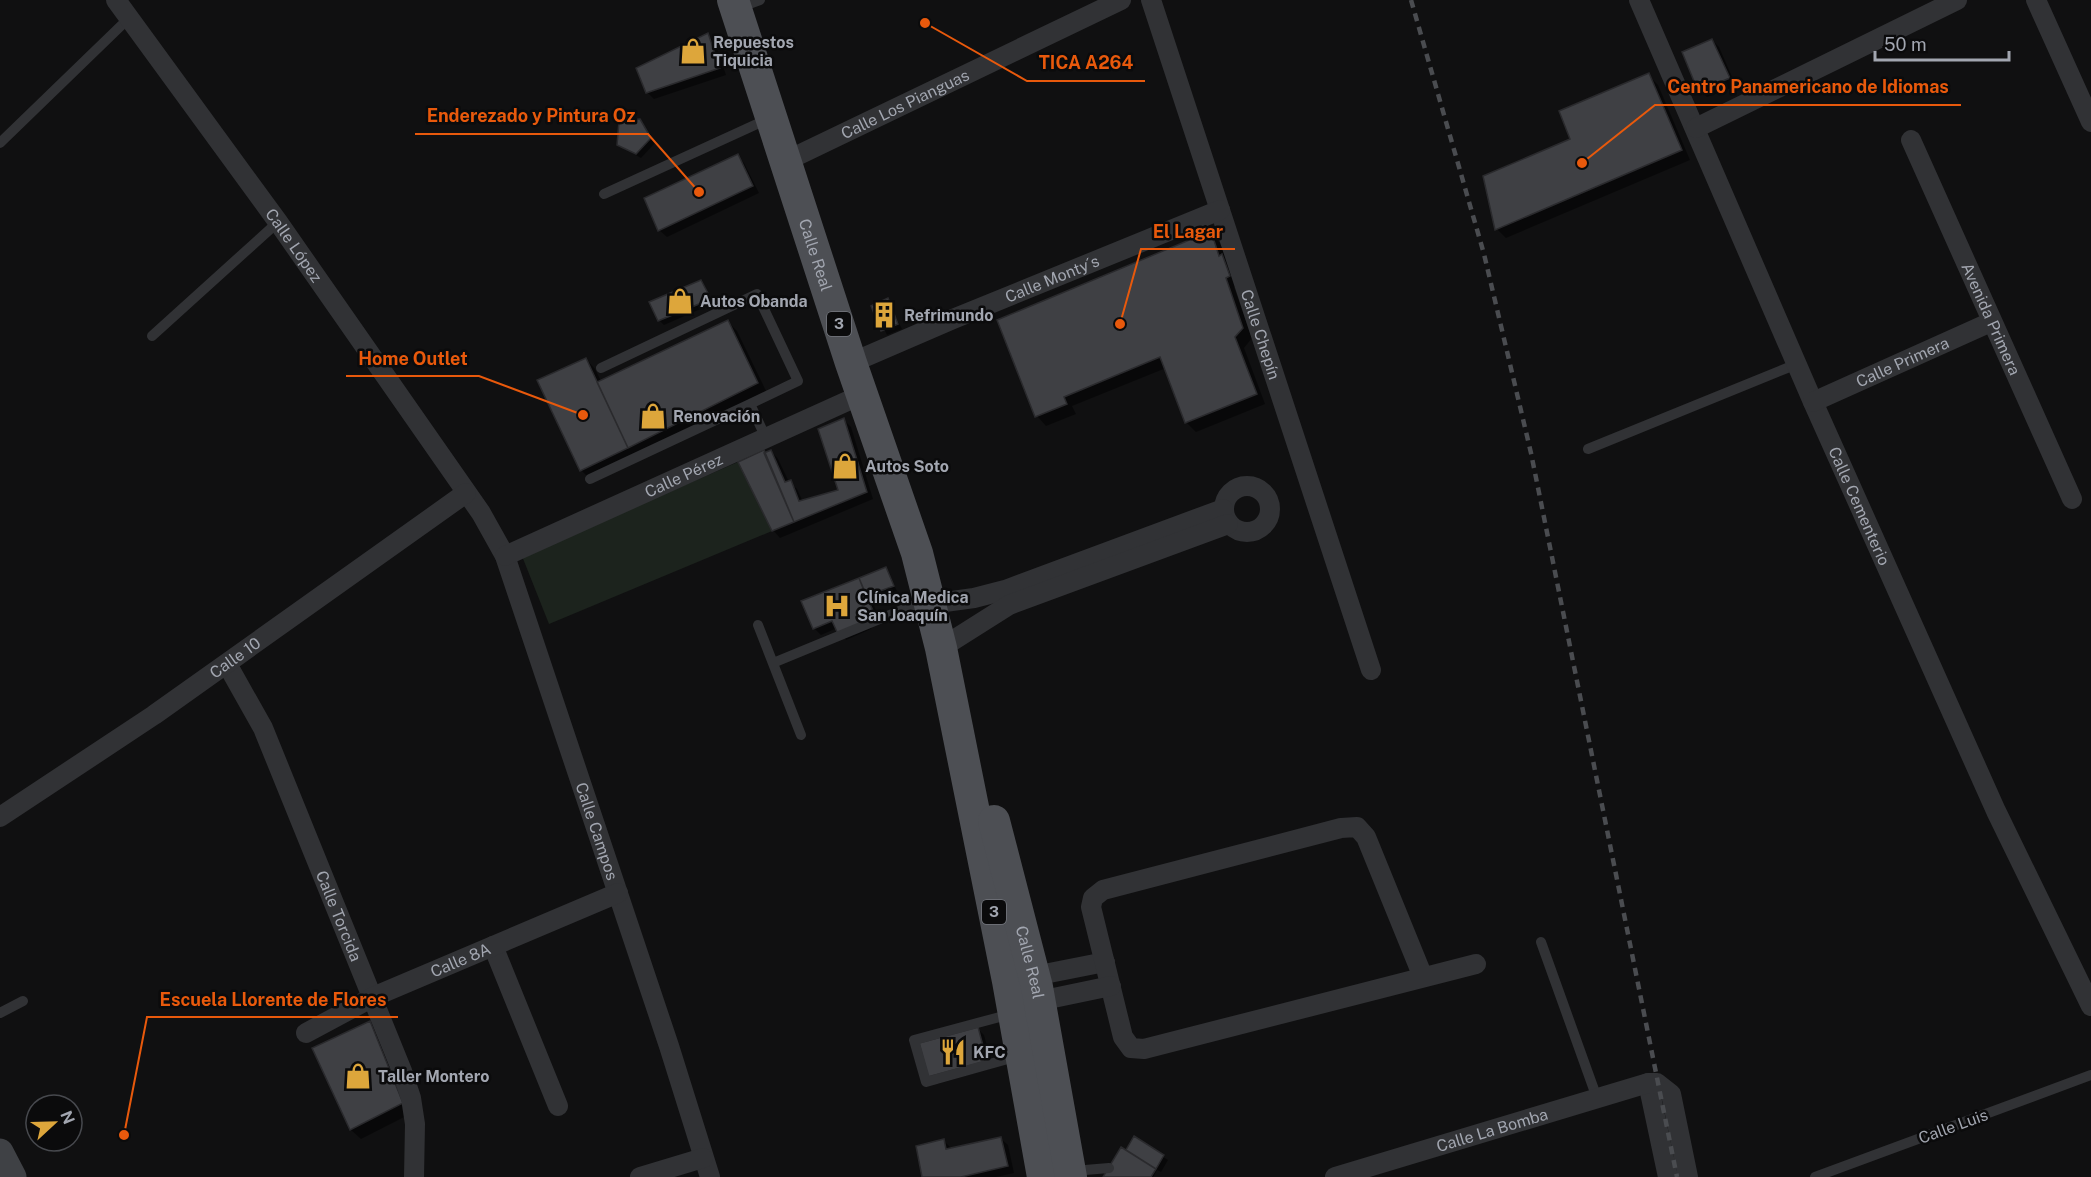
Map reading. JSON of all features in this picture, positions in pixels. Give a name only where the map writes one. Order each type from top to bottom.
[{"type":"main road","name":"Calle Real","points":[[743,3],[771,117],[851,363],[903,510],[929,601],[1029,997],[1022,1055],[1055,1172]]},
{"type":"main road","name":"Calle Real","points":[[940,648],[999,834],[1029,997],[1055,1172]]},
{"type":"street","name":"Calle López","points":[[116,0],[278,222],[466,493]]},
{"type":"street","name":"Calle Chepín","points":[[1151,0],[1371,670]]},
{"type":"street","name":"Calle Cementerio","points":[[1639,0],[1813,402],[1996,811],[2090,1002]]},
{"type":"street","points":[[1696,128],[1957,0]]},
{"type":"street","points":[[2036,0],[2090,118]]},
{"type":"street","name":"Calle Los Pianguas","points":[[786,161],[1109,3]]},
{"type":"street","name":"Avenida Primera","points":[[1911,140],[2072,499]]},
{"type":"street","name":"Calle Monty´s","points":[[851,363],[1220,210]]},
{"type":"street","name":"Calle Primera","points":[[1813,402],[1991,322]]},
{"type":"street","name":"Calle Pérez","points":[[504,556],[863,394]]},
{"type":"street","name":"Calle Campos","points":[[466,493],[504,556],[669,1046],[710,1177]]},
{"type":"street","name":"Calle 10","points":[[0,817],[227,664],[466,493]]},
{"type":"street","points":[[940,648],[1007,597],[1226,516]]},
{"type":"street","points":[[929,601],[1007,597]]},
{"type":"street","name":"Calle Torcida","points":[[227,664],[263,728],[373,997],[411,1098],[415,1124],[414,1177]]},
{"type":"street","points":[[1423,977],[1366,837],[1357,827],[1341,828],[1103,890],[1093,898],[1091,907],[1123,1036],[1131,1048],[1144,1049],[1476,964]]},
{"type":"street","name":"Calle 8A","points":[[306,1033],[373,997],[618,893]]},
{"type":"street","points":[[493,946],[558,1106]]},
{"type":"street","points":[[1029,997],[1105,962]]},
{"type":"street","points":[[1029,997],[1111,986]]},
{"type":"street","points":[[1668,1177],[1647,1083],[1657,1083],[1671,1094],[1688,1177]]},
{"type":"street","name":"Calle La Bomba","points":[[1335,1177],[1647,1083]]},
{"type":"street","points":[[640,1177],[703,1158]]},
{"type":"lane","points":[[0,143],[129,18]]},
{"type":"lane","points":[[604,194],[771,117]]},
{"type":"lane","points":[[152,336],[278,222]]},
{"type":"lane","points":[[590,479],[798,381],[757,294],[601,368]]},
{"type":"lane","points":[[1588,449],[1797,364]]},
{"type":"lane","points":[[750,404],[766,438]]},
{"type":"lane","points":[[773,663],[929,601]]},
{"type":"lane","points":[[758,625],[801,735]]},
{"type":"lane","points":[[1541,942],[1597,1098]]},
{"type":"lane","points":[[1022,1055],[926,1082],[914,1040],[1029,997]]},
{"type":"lane","points":[[0,1013],[23,1001]]},
{"type":"lane","name":"Calle Luis","points":[[1815,1177],[2091,1075]]},
{"type":"lane","points":[[1055,1172],[1109,1168]]},
{"type":"shaded area","points":[[738,462],[772,531],[549,624],[522,556]]},
{"type":"building","name":"Repuestos Tiquicia","points":[[708,33],[720,68],[646,93],[636,68]]},
{"type":"building","points":[[1712,39],[1730,78],[1698,91],[1682,52]]},
{"type":"building","points":[[1649,73],[1682,150],[1495,230],[1483,176],[1570,139],[1559,111]]},
{"type":"building","points":[[640,119],[651,138],[636,154],[617,145],[619,121]]},
{"type":"building","points":[[738,154],[753,186],[658,231],[644,198]]},
{"type":"building","points":[[1211,231],[1219,256],[1222,254],[1230,276],[1226,278],[1243,328],[1235,337],[1257,394],[1185,423],[1160,357],[1064,397],[1067,404],[1035,417],[997,320]]},
{"type":"building","name":"Autos Obanda","points":[[701,280],[711,299],[658,321],[649,302]]},
{"type":"building","name":"Refrimundo","points":[[888,298],[898,324],[881,331],[871,306]]},
{"type":"building","name":"Renovación","points":[[728,320],[758,383],[628,448],[597,382]]},
{"type":"building","points":[[586,358],[628,448],[580,471],[537,380]]},
{"type":"building","name":"Autos Soto","points":[[844,418],[867,492],[794,522],[764,453],[771,450],[785,482],[791,480],[799,501],[838,490],[818,429]]},
{"type":"building","points":[[764,450],[794,522],[772,531],[738,462]]},
{"type":"building","points":[[886,567],[894,586],[866,596],[859,578]]},
{"type":"building","name":"Clínica Medica San Joaquín","points":[[859,578],[873,611],[864,622],[838,634],[832,621],[813,629],[801,601]]},
{"type":"building","name":"Taller Montero","points":[[370,1021],[403,1103],[350,1130],[312,1048]]},
{"type":"building","name":"KFC","points":[[978,1027],[987,1061],[928,1077],[919,1043]]},
{"type":"building","points":[[1134,1136],[1164,1155],[1156,1169],[1126,1150]]},
{"type":"building","points":[[1001,1137],[1008,1166],[961,1177],[922,1177],[916,1146],[944,1139],[946,1149]]},
{"type":"building","points":[[1121,1147],[1156,1169],[1151,1177],[1103,1177]]},
{"type":"railway","points":[[1411,0],[1484,254],[1531,453],[1677,1177]]},
{"type":"place","name":"TICA A264","points":[[925,23]]},
{"type":"place","name":"Repuestos Tiquicia","points":[[693,51]]},
{"type":"place","name":"Centro Panamericano de Idiomas","points":[[1582,163]]},
{"type":"place","name":"Enderezado y Pintura Oz","points":[[699,192]]},
{"type":"place","name":"Autos Obanda","points":[[680,301]]},
{"type":"place","name":"Refrimundo","points":[[884,315]]},
{"type":"place","name":"El Lagar","points":[[1120,324]]},
{"type":"place","name":"Home Outlet","points":[[583,415]]},
{"type":"place","name":"Renovación","points":[[653,416]]},
{"type":"place","name":"Autos Soto","points":[[845,466]]},
{"type":"place","name":"Clínica Medica San Joaquín","points":[[837,606]]},
{"type":"place","name":"KFC","points":[[953,1052]]},
{"type":"place","name":"Taller Montero","points":[[358,1076]]},
{"type":"place","name":"Escuela Llorente de Flores","points":[[124,1135]]}]
